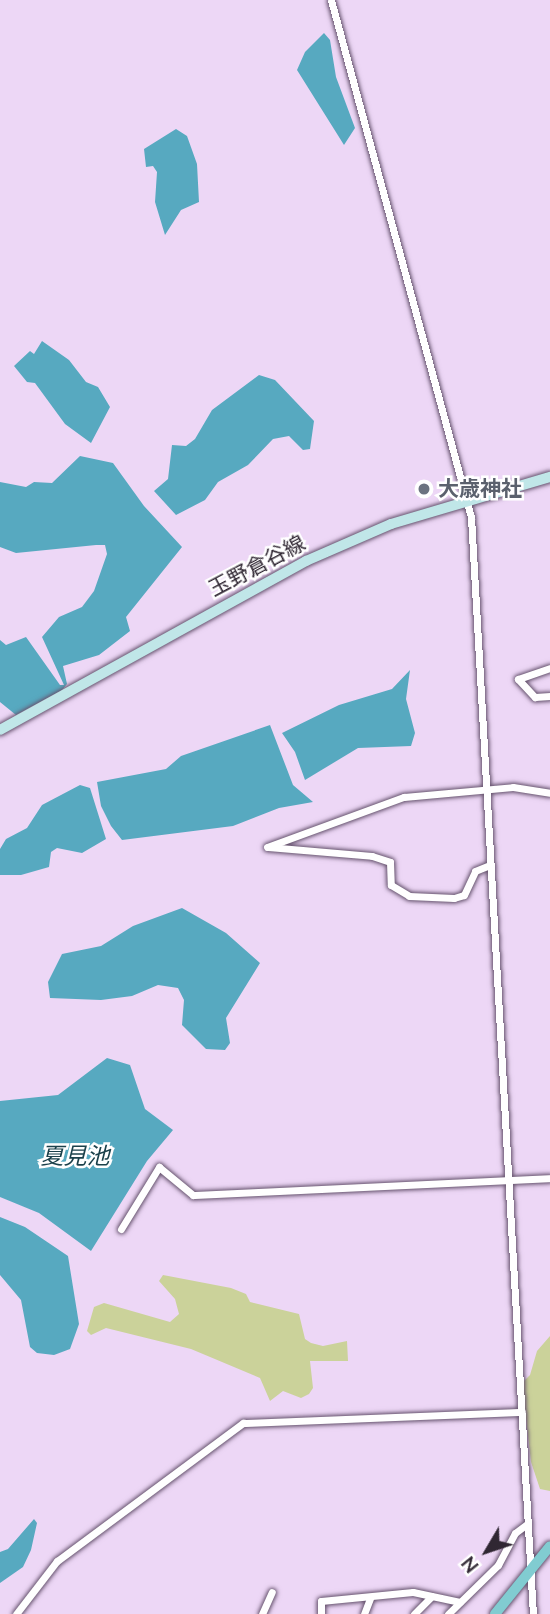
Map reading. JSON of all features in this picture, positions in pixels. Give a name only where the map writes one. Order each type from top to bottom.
[{"type":"main road","name":"玉野倉谷線","points":[[0,730],[306,561],[391,524],[550,477]]},
{"type":"main road","points":[[495,1614],[550,1546]]},
{"type":"street","points":[[331,0],[467,500],[487,790],[533,1614]]},
{"type":"street","points":[[550,668],[518,679],[535,698],[550,696]]},
{"type":"street","points":[[490,866],[475,871],[464,895],[446,899],[409,896],[391,885],[390,862],[267,847],[404,797],[513,787],[550,793]]},
{"type":"street","points":[[121,1229],[159,1167],[193,1195],[550,1178]]},
{"type":"street","points":[[16,1614],[57,1561],[243,1423],[522,1412]]},
{"type":"street","points":[[448,1614],[498,1565],[515,1533],[527,1524]]},
{"type":"street","points":[[262,1614],[272,1592]]},
{"type":"street","points":[[321,1614],[321,1601],[413,1592],[460,1602]]},
{"type":"street","points":[[414,1614],[432,1596]]},
{"type":"street","points":[[364,1614],[370,1598]]},
{"type":"green space","points":[[163,1275],[231,1288],[246,1294],[250,1302],[299,1314],[305,1339],[323,1346],[347,1341],[348,1361],[310,1361],[313,1388],[309,1394],[301,1398],[283,1391],[270,1401],[260,1378],[191,1349],[106,1328],[91,1335],[87,1331],[94,1307],[104,1303],[170,1322],[179,1314],[175,1299],[159,1281]]},
{"type":"green space","points":[[550,1336],[550,1491],[540,1489],[531,1462],[522,1383],[530,1375],[537,1351]]},
{"type":"water","points":[[324,33],[330,40],[336,77],[355,128],[344,145],[297,70],[305,52]]},
{"type":"water","points":[[176,129],[187,136],[197,164],[199,202],[181,210],[165,235],[155,202],[157,172],[153,166],[146,167],[144,149]]},
{"type":"water","points":[[42,341],[69,360],[86,382],[98,387],[110,407],[91,443],[65,424],[35,383],[27,382],[14,366],[30,351],[34,354]]},
{"type":"water","points":[[259,375],[275,380],[314,421],[310,449],[303,450],[289,436],[273,439],[248,465],[218,482],[205,500],[176,515],[154,491],[168,479],[172,445],[186,446],[195,439],[212,410]]},
{"type":"water","points":[[80,456],[113,463],[144,506],[182,547],[126,617],[130,631],[99,655],[63,666],[67,684],[62,690],[16,715],[0,702],[0,640],[6,645],[26,637],[60,685],[64,685],[42,637],[59,617],[82,607],[94,591],[107,554],[105,545],[16,553],[0,547],[0,482],[26,487],[34,482],[52,483]]},
{"type":"water","points":[[410,670],[406,699],[415,733],[411,746],[358,748],[305,780],[295,752],[282,733],[339,705],[392,689]]},
{"type":"water","points":[[270,725],[293,785],[313,802],[279,808],[233,826],[122,840],[111,826],[101,806],[97,782],[166,769],[181,756]]},
{"type":"water","points":[[80,785],[90,788],[106,839],[82,853],[57,848],[51,852],[49,867],[21,875],[0,875],[0,849],[6,839],[27,828],[42,805]]},
{"type":"water","points":[[182,908],[226,933],[260,963],[226,1018],[230,1043],[225,1050],[206,1049],[182,1025],[184,1000],[178,988],[158,985],[132,996],[101,1000],[50,998],[48,982],[62,954],[101,946],[133,926]]},
{"type":"water","name":"夏見池","points":[[107,1058],[130,1065],[145,1109],[173,1130],[147,1161],[91,1251],[39,1213],[0,1197],[0,1101],[58,1095]]},
{"type":"water","points":[[0,1217],[25,1227],[68,1256],[79,1324],[70,1349],[54,1355],[37,1353],[30,1347],[21,1300],[0,1275]]},
{"type":"water","points":[[34,1519],[37,1523],[31,1550],[23,1567],[0,1583],[0,1552],[8,1549]]},
{"type":"place","name":"大歳神社","points":[[424,489]]}]
